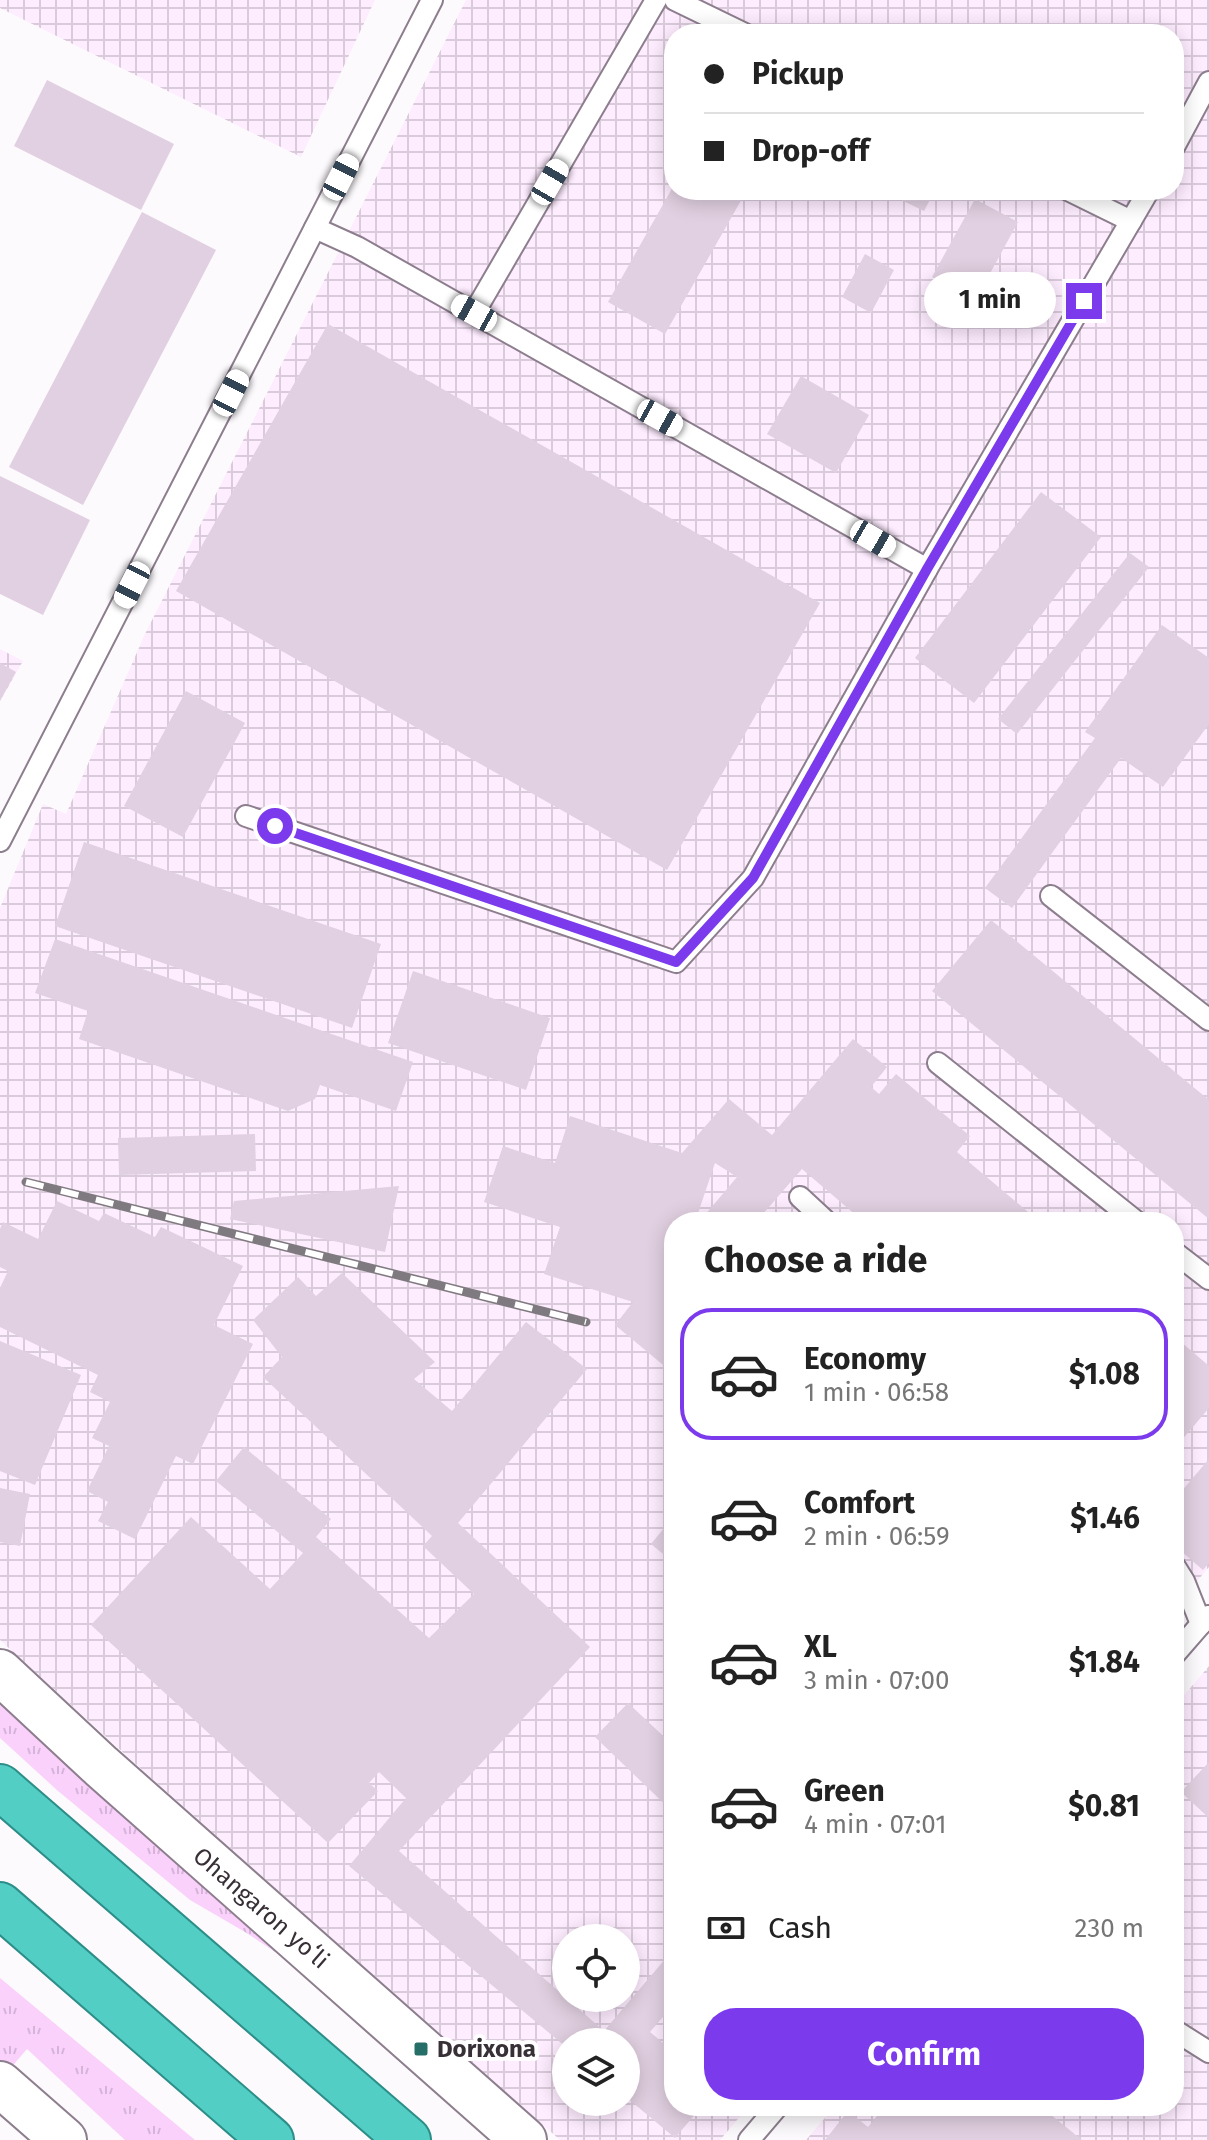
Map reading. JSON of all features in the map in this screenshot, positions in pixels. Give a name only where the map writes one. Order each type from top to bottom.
[{"type":"highway","points":[[0,1787],[408,2140]]},
{"type":"highway","points":[[0,1905],[271,2140]]},
{"type":"main road","name":"Ohangaron yoʻli","points":[[0,1672],[113,1777],[524,2140]]},
{"type":"main road","points":[[0,2084],[64,2140]]},
{"type":"lane","points":[[0,841],[432,0]]},
{"type":"lane","points":[[474,313],[656,0]]},
{"type":"lane","points":[[675,0],[724,24]]},
{"type":"lane","points":[[1184,128],[1209,82]]},
{"type":"lane","points":[[1088,200],[1131,221]]},
{"type":"lane","points":[[246,816],[676,962],[753,878],[927,569],[1143,200]]},
{"type":"lane","points":[[315,228],[357,247],[927,569]]},
{"type":"lane","points":[[1051,896],[1209,1020]]},
{"type":"lane","points":[[938,1063],[1124,1212]]},
{"type":"lane","points":[[800,1197],[816,1212]]},
{"type":"lane","points":[[1184,1260],[1209,1279]]},
{"type":"lane","points":[[1184,1581],[1205,1620],[1184,1644]]},
{"type":"lane","points":[[1184,2036],[1209,2052]]},
{"type":"lane","points":[[749,2140],[769,2116]]},
{"type":"shaded area","points":[[0,0],[375,0],[301,157],[0,8]]},
{"type":"shaded area","points":[[466,0],[1209,0],[1209,1567],[1184,1596],[1184,1212],[664,1212],[664,2116],[740,2116],[720,2140],[560,2140],[0,1640],[0,908],[43,804],[66,814],[145,634]]},
{"type":"shaded area","points":[[0,649],[23,661],[0,701]]},
{"type":"shaded area","points":[[1209,1666],[1209,2140],[806,2140],[826,2116],[1184,2116],[1184,1695]]},
{"type":"green space","points":[[0,1701],[292,1963],[190,1900],[58,1791],[0,1738]]},
{"type":"green space","points":[[0,1978],[195,2140],[125,2140],[27,2049],[9,2070],[0,2062]]},
{"type":"building","points":[[47,80],[174,144],[141,210],[14,146]]},
{"type":"building","points":[[666,200],[741,200],[665,334],[608,302]]},
{"type":"building","points":[[901,200],[930,200],[924,211]]},
{"type":"building","points":[[974,200],[1018,222],[975,301],[932,277]]},
{"type":"building","points":[[142,212],[216,250],[83,505],[9,467]]},
{"type":"building","points":[[865,254],[894,270],[871,313],[842,297]]},
{"type":"building","points":[[328,324],[820,603],[667,870],[176,591]]},
{"type":"building","points":[[801,376],[869,415],[836,473],[767,434]]},
{"type":"building","points":[[0,476],[90,520],[43,615],[0,594]]},
{"type":"building","points":[[1041,492],[1101,537],[974,703],[915,658]]},
{"type":"building","points":[[1130,553],[1149,567],[1017,734],[998,719]]},
{"type":"building","points":[[1162,625],[1209,658],[1209,724],[1163,787],[1121,758],[1012,908],[985,888],[1095,738],[1085,732]]},
{"type":"building","points":[[0,663],[16,672],[0,701]]},
{"type":"building","points":[[186,691],[245,723],[183,837],[124,806]]},
{"type":"building","points":[[84,842],[381,944],[352,1028],[55,926]]},
{"type":"building","points":[[991,920],[1209,1100],[1209,1219],[932,991]]},
{"type":"building","points":[[55,939],[413,1062],[396,1111],[320,1085],[315,1099],[288,1111],[79,1039],[88,1011],[35,993]]},
{"type":"building","points":[[413,971],[550,1018],[526,1090],[388,1043]]},
{"type":"building","points":[[853,1039],[887,1067],[871,1087],[879,1094],[896,1074],[970,1136],[957,1152],[1028,1212],[852,1212],[802,1169],[765,1212],[707,1212],[737,1177],[715,1163],[698,1212],[664,1212],[664,1366],[615,1325],[633,1302],[544,1274],[560,1227],[484,1202],[503,1146],[555,1163],[570,1116],[682,1153],[729,1099],[772,1135]]},
{"type":"building","points":[[255,1134],[256,1171],[119,1175],[118,1138]]},
{"type":"building","points":[[399,1186],[385,1252],[230,1219],[234,1201]]},
{"type":"building","points":[[57,1201],[99,1221],[104,1213],[155,1237],[161,1227],[243,1266],[214,1325],[253,1344],[193,1464],[176,1456],[135,1539],[98,1521],[108,1502],[87,1491],[109,1446],[92,1438],[110,1402],[90,1392],[98,1375],[0,1327],[0,1288],[8,1271],[0,1267],[0,1229],[3,1222],[38,1239]]},
{"type":"building","points":[[342,1273],[435,1362],[414,1379],[452,1411],[526,1322],[587,1369],[458,1523],[590,1647],[399,1851],[552,1985],[552,2012],[582,2012],[601,2028],[552,2028],[552,2035],[349,1866],[406,1798],[379,1772],[369,1783],[378,1791],[328,1843],[91,1625],[191,1517],[270,1589],[303,1553],[216,1481],[244,1447],[331,1519],[316,1537],[429,1638],[474,1594],[423,1546],[432,1536],[263,1377],[282,1357],[253,1320],[298,1277],[316,1296]]},
{"type":"building","points":[[0,1341],[81,1375],[35,1485],[0,1471]]},
{"type":"building","points":[[1184,1345],[1209,1366],[1209,1408],[1184,1437]]},
{"type":"building","points":[[1209,1459],[1209,1563],[1203,1570],[1184,1554],[1184,1488]]},
{"type":"building","points":[[0,1488],[30,1494],[20,1546],[0,1542]]},
{"type":"building","points":[[664,1528],[664,1555],[651,1544]]},
{"type":"building","points":[[628,1703],[664,1737],[664,1803],[595,1737]]},
{"type":"building","points":[[1209,1762],[1209,1818],[1184,1795],[1184,1789]]},
{"type":"building","points":[[664,1960],[664,2016],[650,2032],[664,2044],[664,2116],[694,2116],[675,2138],[640,2109],[640,2028],[607,2028],[620,2012],[640,2012],[640,1989]]},
{"type":"building","points":[[844,2116],[854,2116],[868,2127],[877,2116],[1052,2116],[1082,2140],[825,2140]]},
{"type":"railway","points":[[26,1182],[586,1322]]},
{"type":"place","name":"Dorixona","points":[[421,2049]]},
{"type":"route","points":[[275,826],[676,962],[753,878],[927,569],[1084,301]]}]
